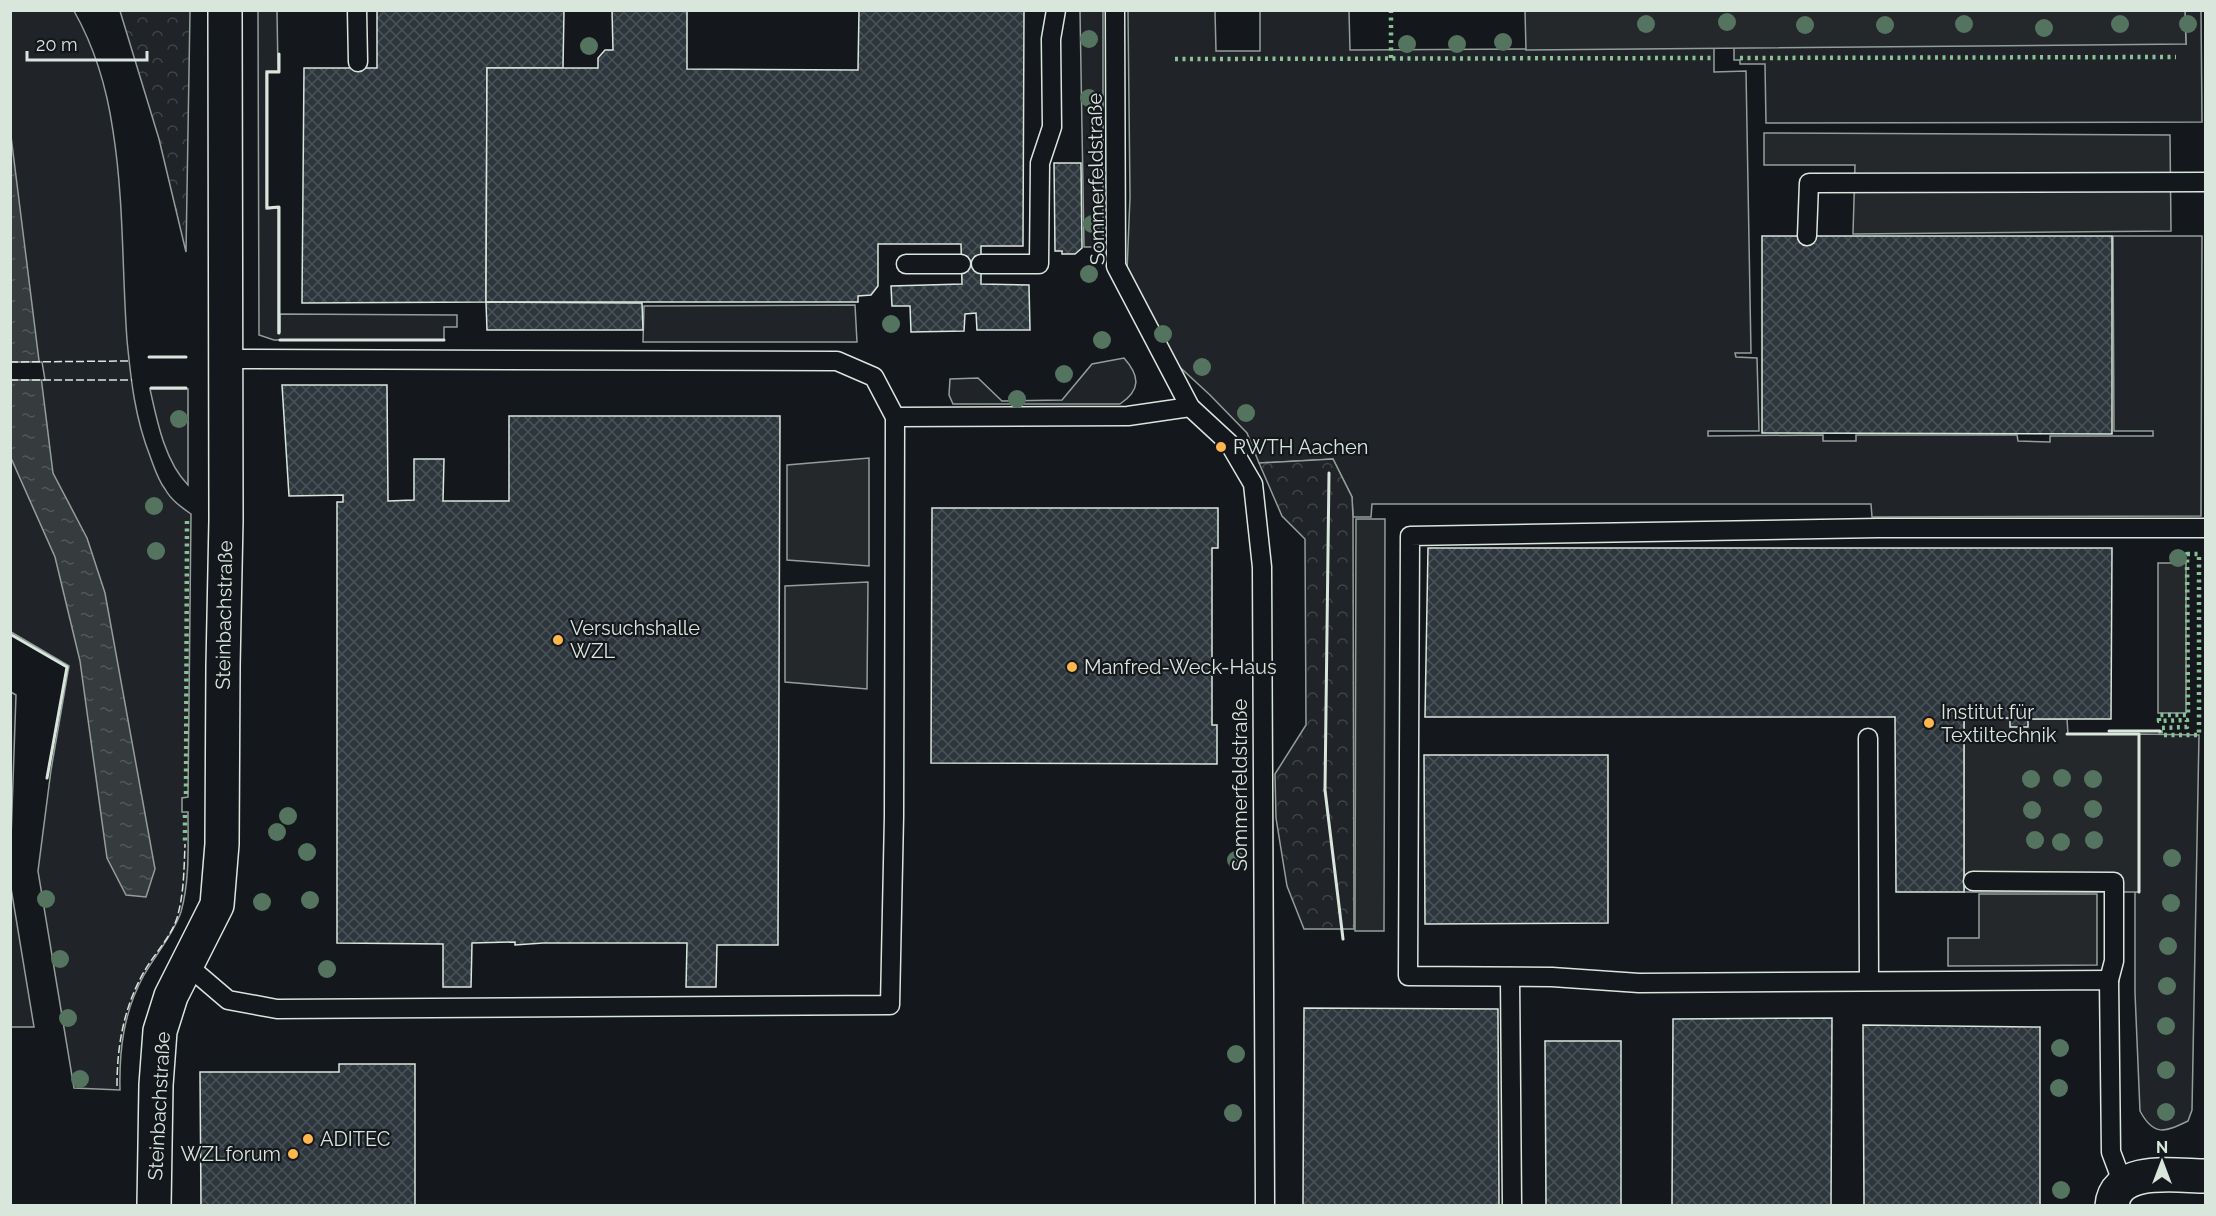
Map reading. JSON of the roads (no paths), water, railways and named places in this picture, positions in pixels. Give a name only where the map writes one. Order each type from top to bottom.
[{"type":"street","name":"Steinbachstraße","points":[[154,1206],[156,1085],[160,1030],[171,996],[217,906],[222,844],[227,359],[224,242],[225,10]]},
{"type":"street","points":[[2117,1195],[2137,1176],[2205,1176]]},
{"type":"lane","points":[[357,10],[358,62]]},
{"type":"lane","points":[[981,264],[1039,264],[1040,163],[1052,127],[1051,39],[1056,10]]},
{"type":"lane","name":"Sommerfeldstraße","points":[[1115,10],[1116,266],[1190,407],[1229,443],[1253,484],[1262,567],[1265,1206]]},
{"type":"lane","points":[[1807,236],[1809,183],[2205,182]]},
{"type":"lane","points":[[906,264],[961,264]]},
{"type":"lane","points":[[187,965],[228,1000],[278,1009],[890,1005],[894,816],[895,417],[874,377],[837,361],[227,359]]},
{"type":"lane","points":[[895,417],[1128,416],[1190,407]]},
{"type":"lane","points":[[2109,980],[1639,983],[1552,977],[1408,976],[1410,536],[1890,528],[2205,528]]},
{"type":"lane","points":[[1868,738],[1869,981]]},
{"type":"lane","points":[[1973,881],[2114,882],[2114,961],[2109,980],[2112,1152],[2117,1195]]},
{"type":"lane","points":[[1510,977],[1512,1206]]},
{"type":"water","points":[[10,128],[53,473],[87,538],[105,593],[155,869],[146,897],[126,895],[107,858],[80,661],[55,557],[11,458]]},
{"type":"place","name":"RWTH Aachen","points":[[1221,447]]},
{"type":"place","name":"Versuchshalle WZL","points":[[558,640]]},
{"type":"place","name":"Manfred-Weck-Haus","points":[[1072,667]]},
{"type":"place","name":"Institut für Textiltechnik","points":[[1929,723]]},
{"type":"place","name":"ADITEC","points":[[308,1139]]},
{"type":"place","name":"WZLforum","points":[[293,1154]]}]
